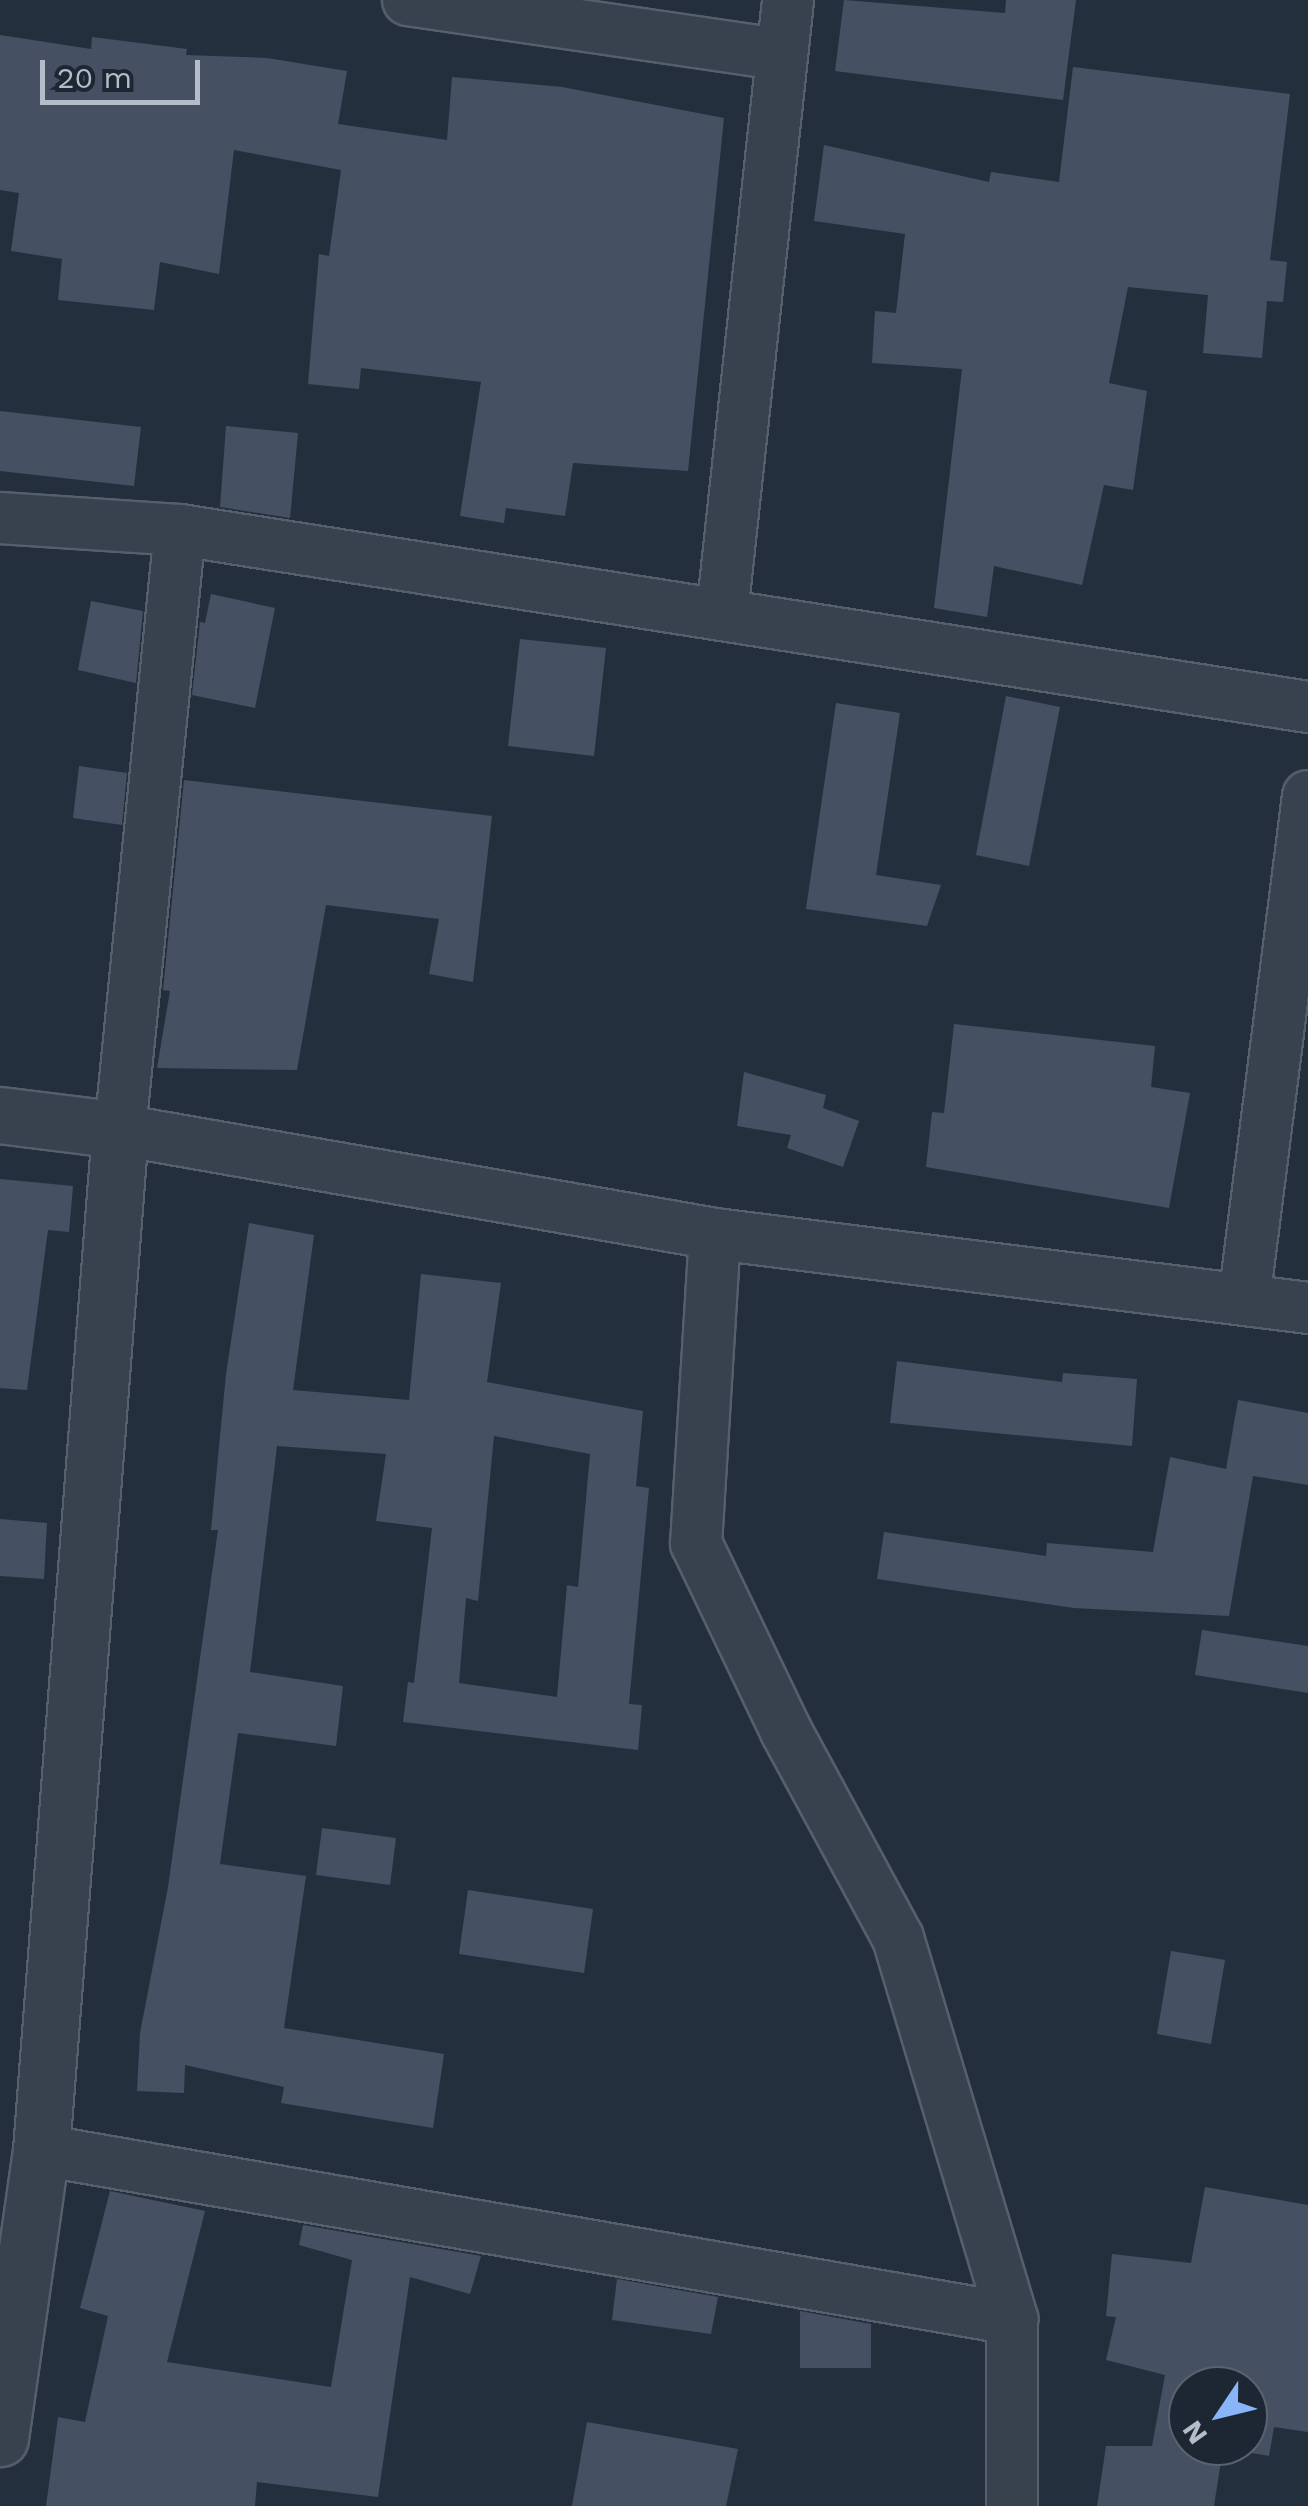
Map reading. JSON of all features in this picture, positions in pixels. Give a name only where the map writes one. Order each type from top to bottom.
[{"type":"street","points":[[408,0],[779,54]]},
{"type":"street","points":[[722,614],[779,54],[788,0]]},
{"type":"street","points":[[0,518],[180,530],[1308,707]]},
{"type":"street","points":[[0,2438],[41,2150],[120,1130],[180,530]]},
{"type":"street","points":[[1244,1300],[1308,796]]},
{"type":"street","points":[[0,1114],[120,1130],[714,1234],[1308,1308]]},
{"type":"street","points":[[714,1234],[696,1542],[786,1730],[898,1938],[1012,2319],[1012,2506]]},
{"type":"street","points":[[41,2150],[1012,2319]]},
{"type":"building","points":[[844,0],[1005,13],[1006,0],[1076,0],[1063,100],[835,71]]},
{"type":"building","points":[[0,35],[91,49],[92,37],[187,49],[186,55],[267,58],[347,71],[338,124],[447,140],[452,77],[562,87],[724,118],[688,471],[573,463],[565,516],[506,508],[504,523],[460,516],[481,382],[361,368],[359,389],[308,384],[319,254],[329,256],[341,170],[234,150],[219,274],[160,262],[154,310],[58,300],[62,259],[11,251],[19,193],[0,190]]},
{"type":"building","points":[[1073,67],[1290,94],[1270,260],[1287,262],[1283,302],[1267,301],[1262,358],[1203,353],[1208,295],[1128,287],[1109,383],[1147,391],[1133,490],[1104,485],[1082,585],[994,566],[987,617],[934,608],[962,369],[872,363],[875,311],[896,313],[905,234],[814,221],[824,145],[989,182],[991,172],[1059,182]]},
{"type":"building","points":[[0,411],[141,427],[134,486],[0,471]]},
{"type":"building","points":[[226,426],[298,433],[290,518],[220,507]]},
{"type":"building","points":[[211,594],[275,608],[255,708],[192,695],[200,622],[205,623]]},
{"type":"building","points":[[91,601],[143,611],[136,683],[78,670]]},
{"type":"building","points":[[520,639],[606,648],[594,756],[508,746]]},
{"type":"building","points":[[1006,696],[1060,707],[1029,866],[976,855]]},
{"type":"building","points":[[836,703],[900,713],[876,875],[941,885],[927,926],[806,909]]},
{"type":"building","points":[[79,766],[127,773],[122,825],[73,818]]},
{"type":"building","points":[[184,780],[492,816],[473,982],[429,974],[439,919],[326,905],[297,1070],[157,1068],[170,991],[163,990]]},
{"type":"building","points":[[954,1024],[1155,1046],[1151,1087],[1190,1093],[1169,1208],[926,1167],[932,1112],[944,1113]]},
{"type":"building","points":[[744,1072],[826,1095],[823,1108],[859,1121],[843,1167],[787,1148],[791,1135],[737,1126]]},
{"type":"building","points":[[0,1179],[73,1186],[69,1232],[48,1230],[27,1390],[0,1388]]},
{"type":"building","points":[[249,1223],[314,1235],[293,1390],[409,1400],[421,1274],[501,1283],[487,1382],[643,1411],[636,1486],[649,1488],[629,1704],[642,1705],[638,1750],[403,1722],[408,1682],[414,1683],[432,1528],[376,1521],[386,1454],[277,1446],[250,1672],[343,1686],[336,1746],[238,1733],[220,1864],[306,1876],[284,2028],[444,2054],[433,2128],[281,2103],[284,2087],[185,2065],[184,2093],[137,2091],[140,2033],[168,1887],[218,1530],[211,1530],[226,1374]],"holes":[[[494,1436],[590,1454],[578,1587],[567,1585],[557,1697],[459,1683],[466,1598],[478,1601]]]},
{"type":"building","points":[[897,1361],[1062,1382],[1063,1373],[1137,1379],[1132,1446],[890,1423]]},
{"type":"building","points":[[1238,1400],[1308,1413],[1308,1485],[1253,1476],[1229,1616],[1074,1608],[877,1579],[884,1532],[1046,1556],[1047,1543],[1153,1552],[1170,1457],[1226,1469]]},
{"type":"building","points":[[0,1519],[47,1523],[44,1579],[0,1576]]},
{"type":"building","points":[[1202,1630],[1308,1646],[1308,1693],[1195,1675]]},
{"type":"building","points":[[322,1828],[396,1838],[390,1885],[316,1875]]},
{"type":"building","points":[[468,1890],[593,1909],[584,1973],[459,1954]]},
{"type":"building","points":[[1171,1951],[1225,1960],[1211,2044],[1157,2034]]},
{"type":"building","points":[[1205,2187],[1308,2205],[1308,2432],[1274,2427],[1268,2456],[1268,2366],[1168,2366],[1168,2466],[1220,2466],[1214,2506],[1097,2506],[1106,2446],[1152,2446],[1165,2375],[1106,2360],[1116,2317],[1106,2316],[1112,2254],[1191,2263]]},
{"type":"building","points":[[110,2191],[205,2211],[167,2362],[331,2387],[352,2260],[299,2245],[303,2225],[481,2256],[470,2294],[410,2277],[378,2497],[257,2482],[255,2506],[46,2506],[58,2417],[85,2422],[108,2316],[80,2308]]},
{"type":"building","points":[[617,2279],[718,2297],[711,2334],[612,2320]]},
{"type":"building","points":[[800,2311],[871,2324],[871,2368],[800,2368]]},
{"type":"building","points":[[587,2422],[738,2449],[726,2506],[572,2506]]}]
